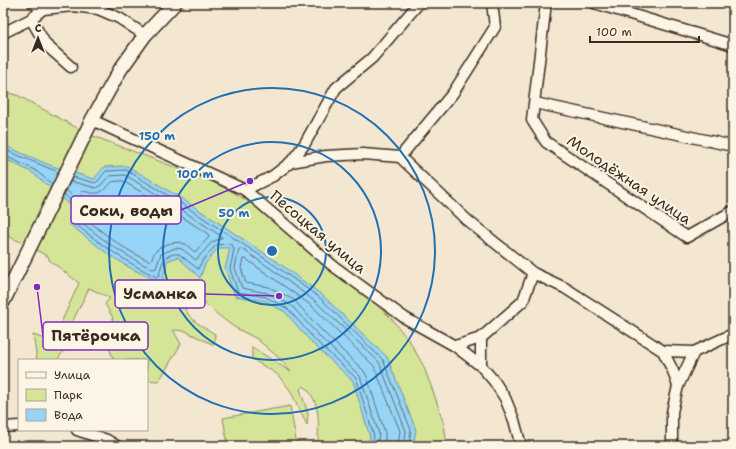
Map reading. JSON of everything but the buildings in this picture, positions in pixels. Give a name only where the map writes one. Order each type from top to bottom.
[{"type":"main road","points":[[3,302],[90,124],[120,70],[145,35],[175,3]]},
{"type":"street","points":[[33,3],[43,9]]},
{"type":"street","points":[[244,189],[273,176],[291,162],[304,145],[336,88],[372,58],[419,3]]},
{"type":"street","points":[[400,157],[453,93],[495,26],[492,3]]},
{"type":"street","name":"Молодёжная улица","points":[[546,3],[532,120],[546,142],[687,237],[733,211]]},
{"type":"street","points":[[598,4],[733,45]]},
{"type":"street","points":[[3,33],[31,19],[43,9],[73,6],[98,9],[119,18],[145,35]]},
{"type":"street","points":[[31,19],[46,45],[71,67]]},
{"type":"street","name":"Молодёжная улица","points":[[535,103],[733,146]]},
{"type":"street","name":"Песоцкая улица","points":[[90,124],[244,189],[332,265],[405,318],[455,346],[481,366],[494,381],[505,398],[514,420],[521,446]]},
{"type":"street","points":[[291,162],[341,155],[363,154],[400,157],[468,221],[534,273],[565,288],[663,351],[673,371],[678,386]]},
{"type":"street","points":[[455,346],[481,338],[523,301],[534,273]]},
{"type":"street","points":[[663,351],[694,352],[733,334]]},
{"type":"street","points":[[481,338],[481,366]]},
{"type":"street","points":[[672,446],[672,412],[678,386],[694,352]]},
{"type":"street","points":[[3,427],[18,426]]},
{"type":"street","points":[[80,431],[107,440],[117,446]]},
{"type":"green space","points":[[3,91],[19,96],[88,134],[211,181],[233,192],[258,208],[366,294],[391,318],[410,342],[423,365],[444,424],[447,446],[318,446],[318,414],[314,399],[310,393],[304,386],[300,389],[308,414],[307,425],[290,390],[277,374],[252,359],[252,347],[291,372],[279,358],[257,339],[234,327],[213,311],[203,301],[183,299],[186,311],[190,316],[199,324],[215,334],[214,345],[185,331],[173,330],[181,344],[159,381],[148,380],[148,359],[114,359],[108,340],[113,318],[105,304],[110,298],[89,288],[63,341],[63,352],[58,359],[37,359],[33,335],[45,339],[55,336],[79,283],[49,260],[49,257],[3,234]]},
{"type":"green space","points":[[290,406],[297,446],[228,446],[223,418]]},
{"type":"water","points":[[3,145],[52,166],[94,179],[104,167],[127,166],[181,198],[276,261],[322,295],[387,357],[416,430],[413,446],[368,446],[370,437],[353,381],[312,343],[285,312],[265,301],[235,296],[225,269],[230,248],[218,248],[205,264],[200,278],[178,257],[167,261],[162,283],[132,269],[108,254],[69,224],[73,207],[33,173],[3,158]]},
{"type":"place","name":"Соки, воды","points":[[250,181]]},
{"type":"place","name":"Пятёрочка","points":[[37,287]]},
{"type":"place","name":"Усманка","points":[[279,296]]}]
